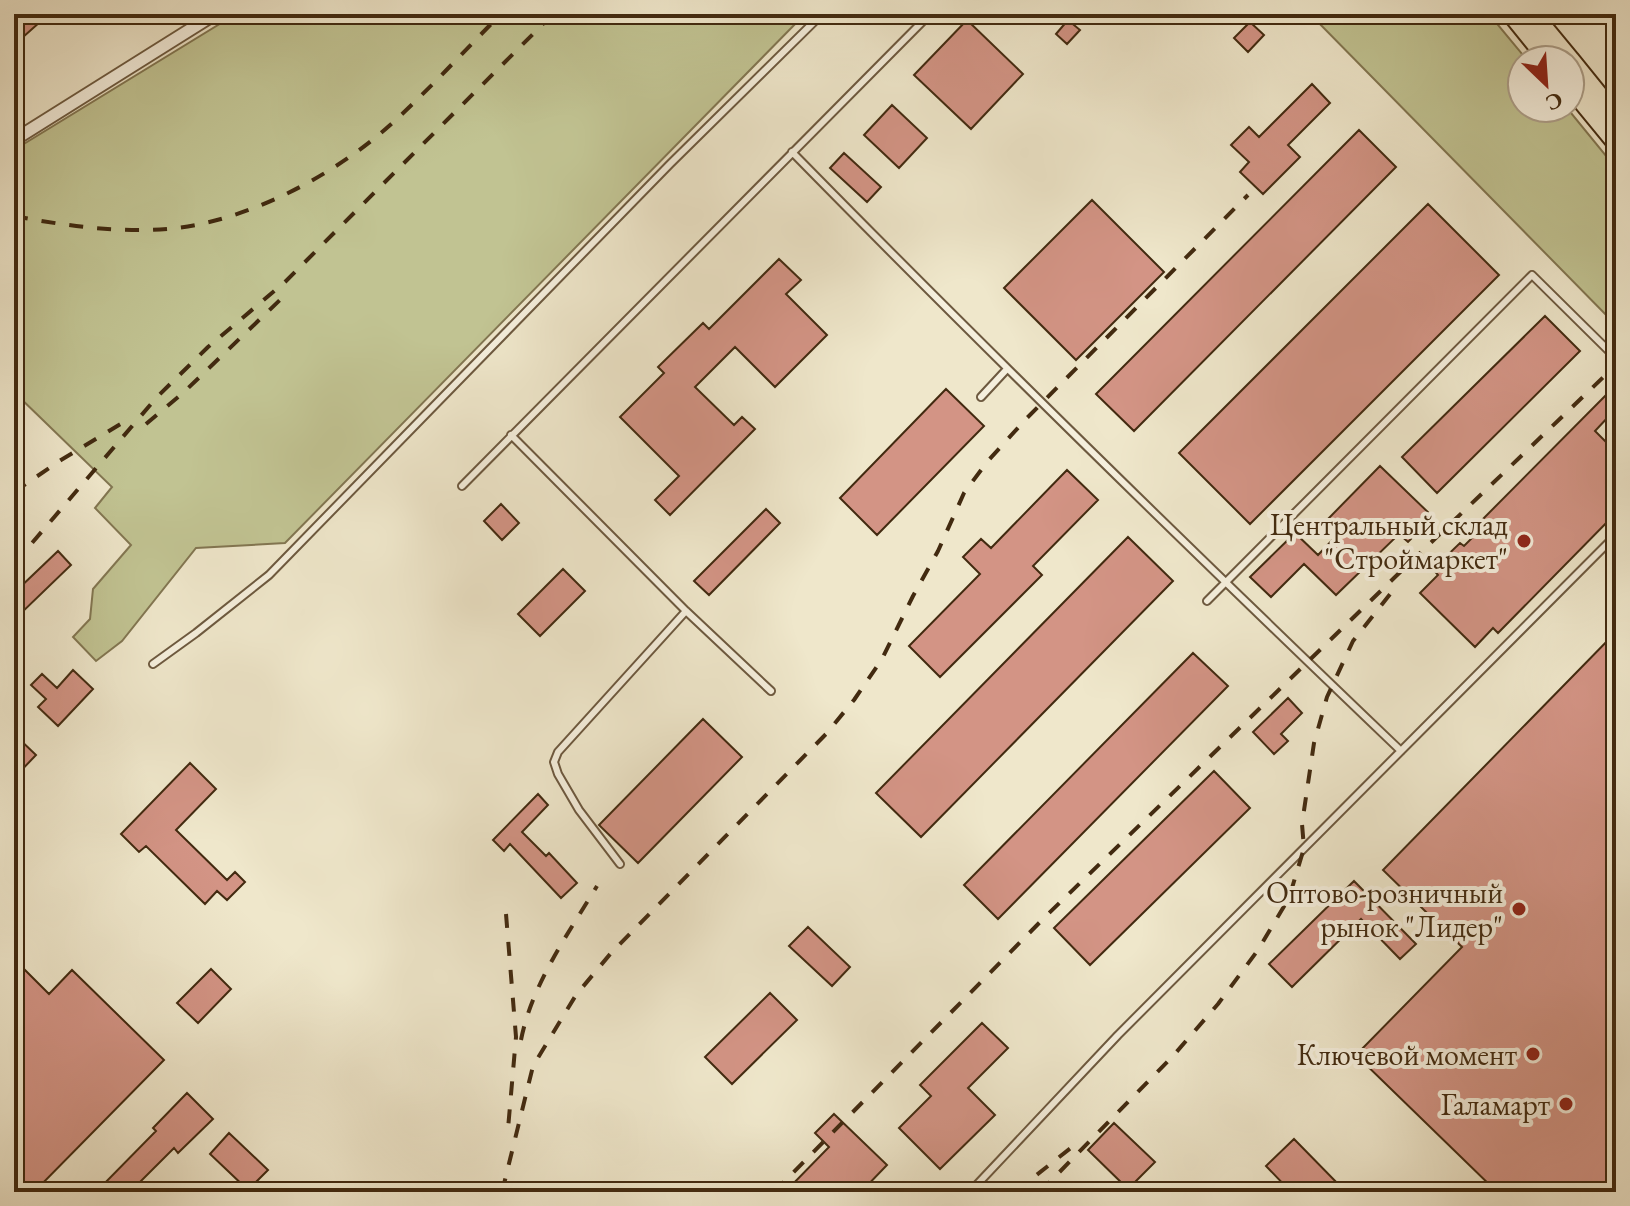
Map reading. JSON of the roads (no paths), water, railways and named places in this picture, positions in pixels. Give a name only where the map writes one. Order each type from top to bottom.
[{"type":"main road","points":[[1512,14],[1536,44]]},
{"type":"main road","points":[[1532,14],[1557,44]]},
{"type":"main road","points":[[1586,80],[1616,117]]},
{"type":"main road","points":[[1586,105],[1616,142]]},
{"type":"street","points":[[14,140],[215,14]]},
{"type":"lane","points":[[153,664],[269,575],[670,164],[822,14]]},
{"type":"lane","points":[[462,486],[930,14]]},
{"type":"lane","points":[[792,152],[1007,369],[1401,751]]},
{"type":"lane","points":[[1207,601],[1532,275],[1616,358]]},
{"type":"lane","points":[[981,397],[1007,369]]},
{"type":"lane","points":[[511,435],[686,611],[771,691]]},
{"type":"lane","points":[[970,1192],[1118,1035],[1616,535]]},
{"type":"lane","points":[[620,864],[579,810],[554,762],[558,752],[686,611]]},
{"type":"railway","points":[[14,216],[95,228],[157,230],[205,223],[262,205],[317,177],[367,144],[418,99],[501,14]]},
{"type":"railway","points":[[14,564],[157,397],[208,347],[285,282],[553,14]]},
{"type":"railway","points":[[502,1192],[533,1066],[576,995],[611,953],[826,734],[854,700],[882,659],[964,493],[987,462],[1248,195]]},
{"type":"railway","points":[[146,424],[281,299]]},
{"type":"railway","points":[[774,1192],[1046,916],[1616,365]]},
{"type":"railway","points":[[14,492],[132,417]]},
{"type":"railway","points":[[1040,1192],[1173,1056],[1218,1004],[1258,950],[1289,898],[1304,848],[1302,824],[1314,743],[1327,697],[1353,641],[1391,593]]},
{"type":"railway","points":[[521,1040],[542,979],[597,886]]},
{"type":"railway","points":[[506,914],[516,1037],[508,1129]]},
{"type":"railway","points":[[1015,1192],[1072,1147]]},
{"type":"place","name":"Центральный склад \"Строймаркет\"","points":[[1524,541]]},
{"type":"place","name":"Оптово-розничный рынок \"Лидер\"","points":[[1519,909]]},
{"type":"place","name":"Ключевой момент","points":[[1533,1054]]},
{"type":"place","name":"Галамарт","points":[[1566,1104]]}]
